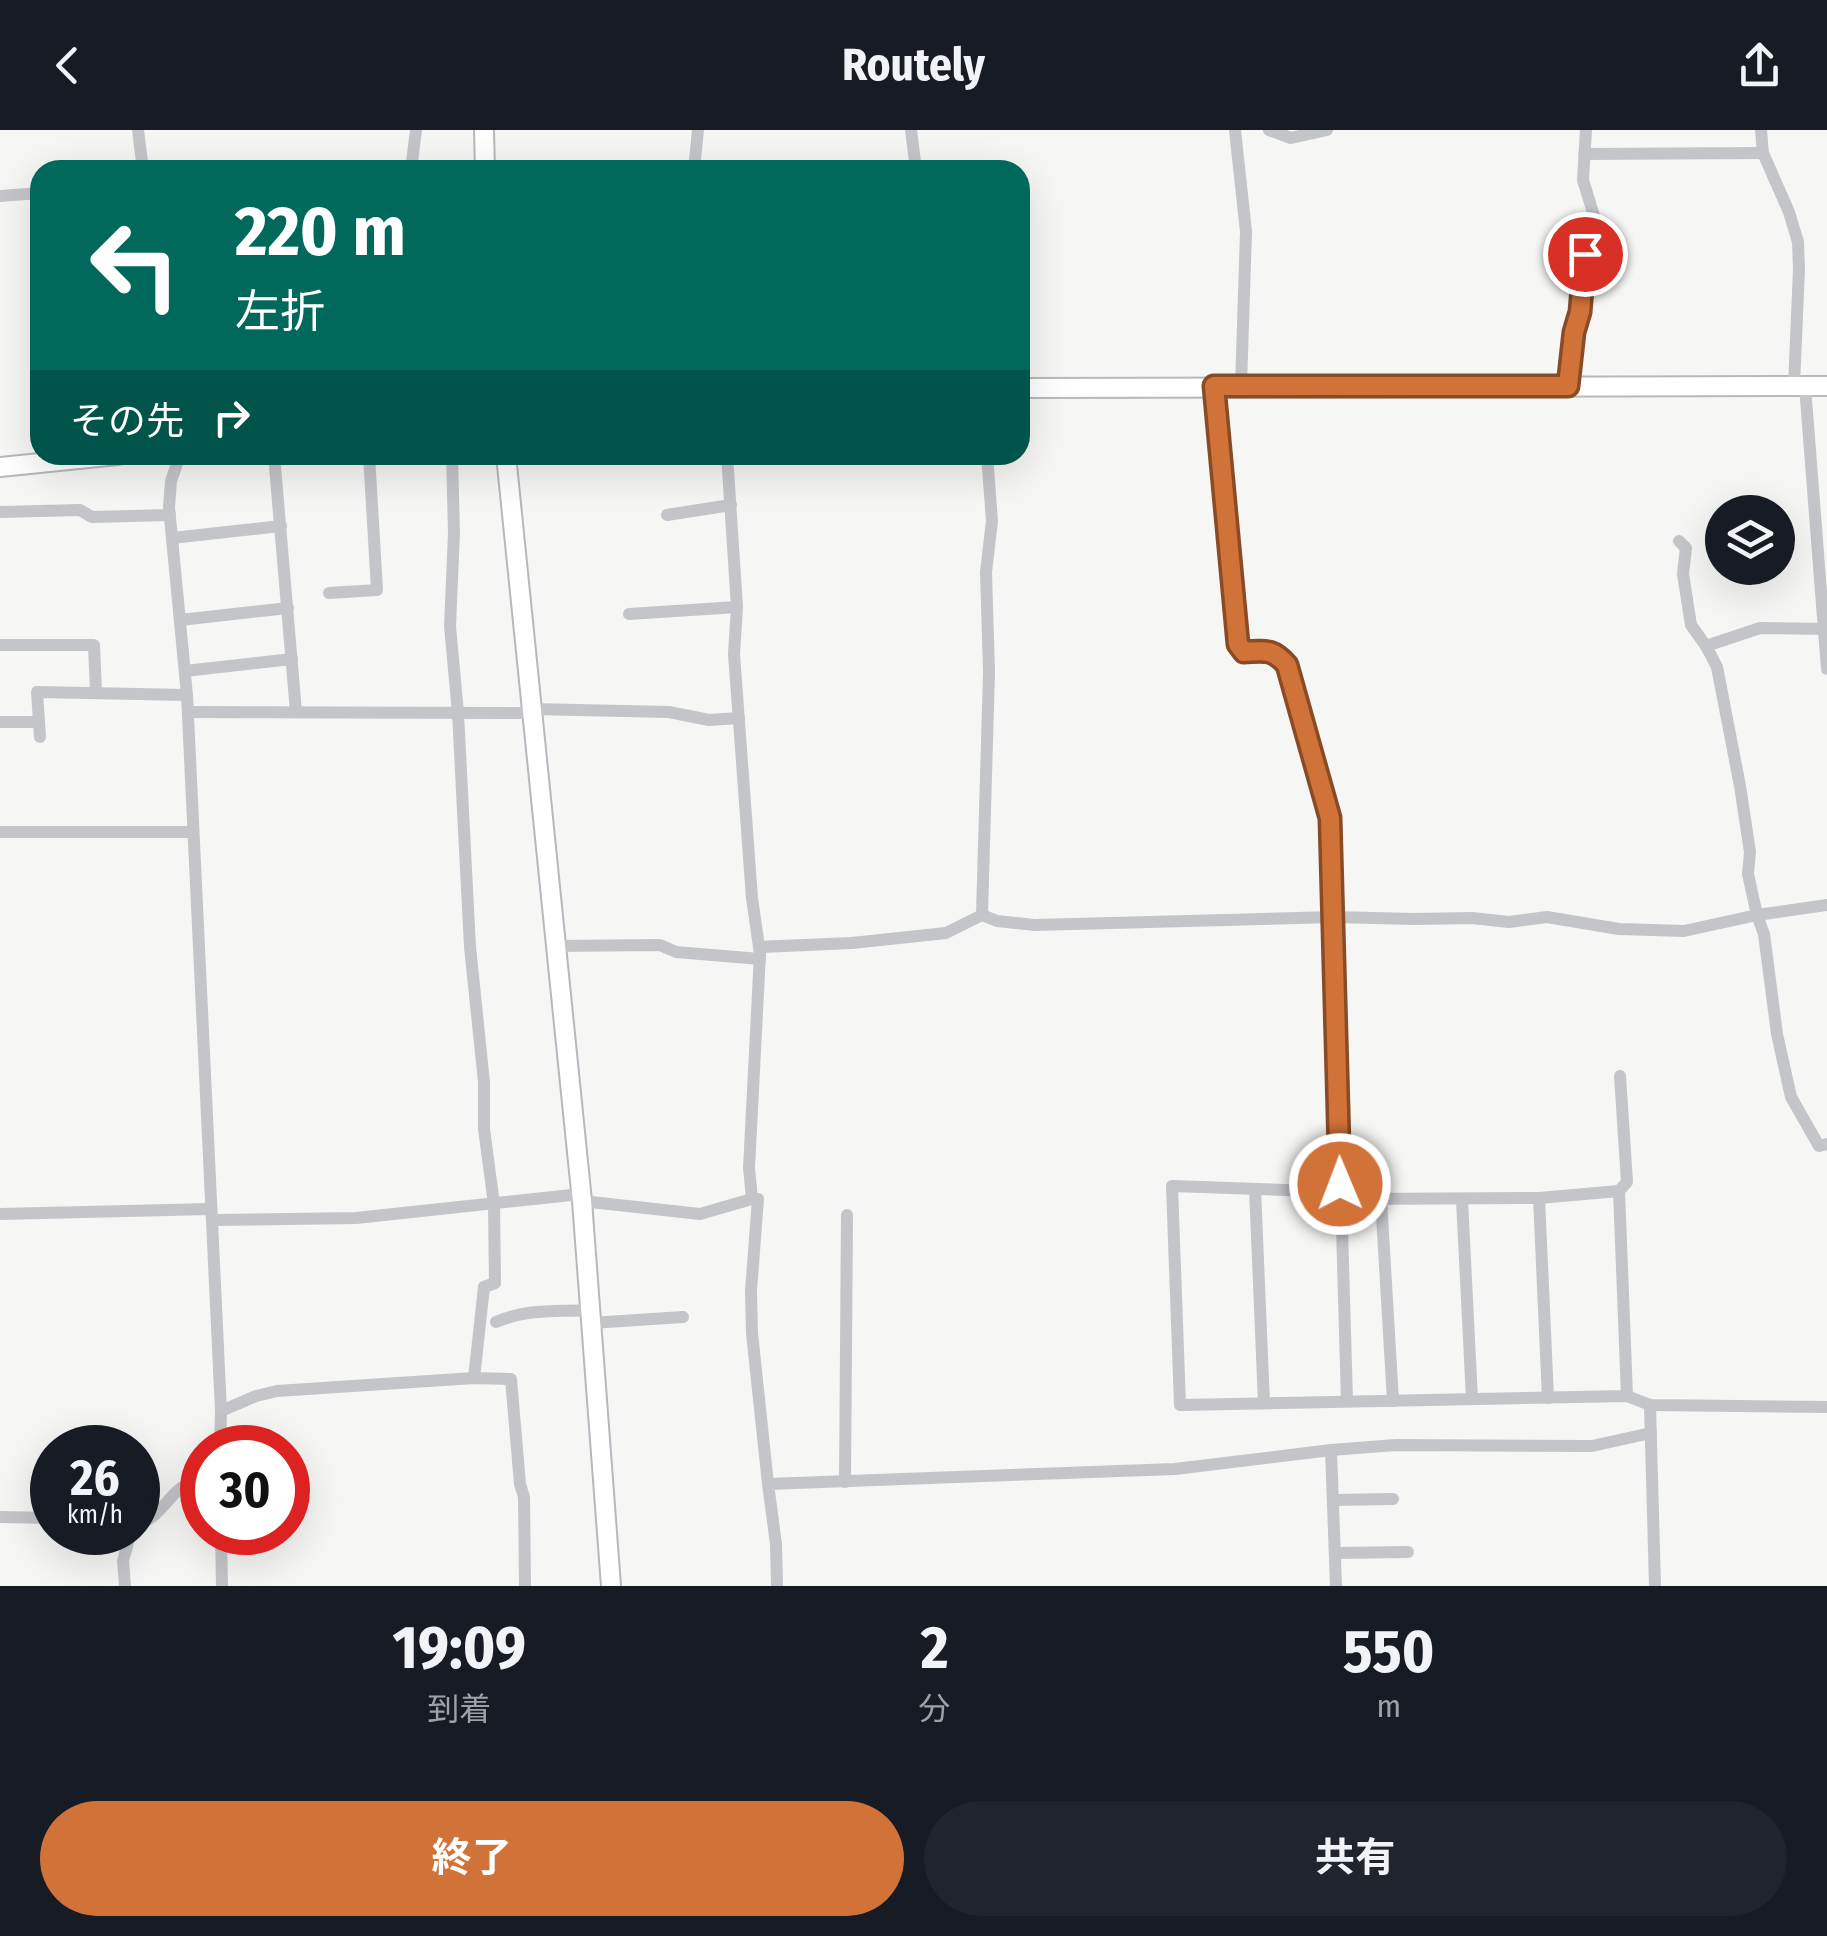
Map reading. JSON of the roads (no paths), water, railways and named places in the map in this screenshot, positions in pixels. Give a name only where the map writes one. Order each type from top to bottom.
[{"type":"street","points":[[138,130],[142,160]]},
{"type":"street","points":[[412,160],[416,130]]},
{"type":"street","points":[[484,130],[485,160]]},
{"type":"street","points":[[695,160],[698,130]]},
{"type":"street","points":[[911,130],[915,160]]},
{"type":"street","points":[[1235,130],[1246,232],[1241,386]]},
{"type":"street","points":[[1269,130],[1292,138],[1327,130]]},
{"type":"street","points":[[1568,386],[1585,254],[1593,240],[1594,216],[1584,180],[1586,130]]},
{"type":"street","points":[[1761,130],[1763,153],[1798,242],[1800,386],[1827,669]]},
{"type":"street","points":[[1584,154],[1763,153]]},
{"type":"street","points":[[0,196],[30,194]]},
{"type":"street","points":[[1214,386],[1238,644],[1244,652],[1268,651],[1278,655],[1287,665],[1330,818],[1347,1402]]},
{"type":"street","points":[[1030,388],[1827,386]]},
{"type":"street","points":[[0,467],[30,464]]},
{"type":"street","points":[[177,465],[171,481],[170,515],[188,712],[221,1425]]},
{"type":"street","points":[[275,465],[296,712]]},
{"type":"street","points":[[328,593],[377,590],[371,465]]},
{"type":"street","points":[[452,465],[450,626],[470,947],[484,1082],[484,1130],[494,1204],[495,1282],[484,1287],[474,1378]]},
{"type":"street","points":[[507,465],[581,1197],[612,1586]]},
{"type":"street","points":[[0,1214],[356,1218],[581,1197],[700,1214],[752,1199],[750,1168],[760,953],[752,898],[734,654],[736,607],[727,465]]},
{"type":"street","points":[[982,914],[989,672],[986,572],[992,521],[988,465]]},
{"type":"street","points":[[668,515],[731,505]]},
{"type":"street","points":[[0,512],[80,510],[92,517],[170,515]]},
{"type":"street","points":[[172,538],[280,526]]},
{"type":"street","points":[[1679,541],[1686,548],[1683,574],[1691,625],[1717,668],[1750,852],[1748,874],[1764,934],[1777,1034],[1791,1097],[1819,1146],[1827,1144]]},
{"type":"street","points":[[629,614],[736,607]]},
{"type":"street","points":[[180,620],[288,608]]},
{"type":"street","points":[[1706,646],[1760,628],[1826,629]]},
{"type":"street","points":[[0,645],[94,644],[96,693]]},
{"type":"street","points":[[184,671],[292,659]]},
{"type":"street","points":[[40,737],[37,692],[187,695]]},
{"type":"street","points":[[188,712],[670,712],[708,720],[740,718]]},
{"type":"street","points":[[0,722],[39,722]]},
{"type":"street","points":[[0,832],[194,832]]},
{"type":"street","points":[[982,914],[997,921],[1035,925],[1333,917],[1509,922],[1546,917],[1618,929],[1684,932],[1757,914],[1827,904]]},
{"type":"street","points":[[555,946],[660,945],[676,952],[760,953],[946,933],[982,914]]},
{"type":"street","points":[[1620,1076],[1628,1182],[1619,1191],[1540,1198],[1350,1199],[1340,1192],[1172,1186],[1180,1405],[1626,1396],[1650,1405],[1827,1407]]},
{"type":"street","points":[[1256,1189],[1264,1403]]},
{"type":"street","points":[[1619,1191],[1626,1396]]},
{"type":"street","points":[[1540,1198],[1548,1398]]},
{"type":"street","points":[[758,1199],[751,1305],[777,1586]]},
{"type":"street","points":[[1381,1199],[1393,1400]]},
{"type":"street","points":[[1462,1200],[1472,1399]]},
{"type":"street","points":[[845,1482],[847,1215]]},
{"type":"street","points":[[496,1322],[531,1311],[590,1317],[684,1317]]},
{"type":"street","points":[[221,1411],[277,1391],[511,1379],[524,1497],[525,1586]]},
{"type":"street","points":[[1650,1405],[1655,1586]]},
{"type":"street","points":[[768,1484],[1175,1469],[1396,1445],[1592,1446],[1651,1433]]},
{"type":"street","points":[[1331,1450],[1336,1586]]},
{"type":"street","points":[[160,1511],[180,1488]]},
{"type":"street","points":[[1333,1500],[1393,1499]]},
{"type":"street","points":[[0,1517],[30,1518]]},
{"type":"street","points":[[1334,1553],[1408,1552]]},
{"type":"street","points":[[125,1555],[125,1586]]},
{"type":"street","points":[[221,1555],[222,1586]]}]
